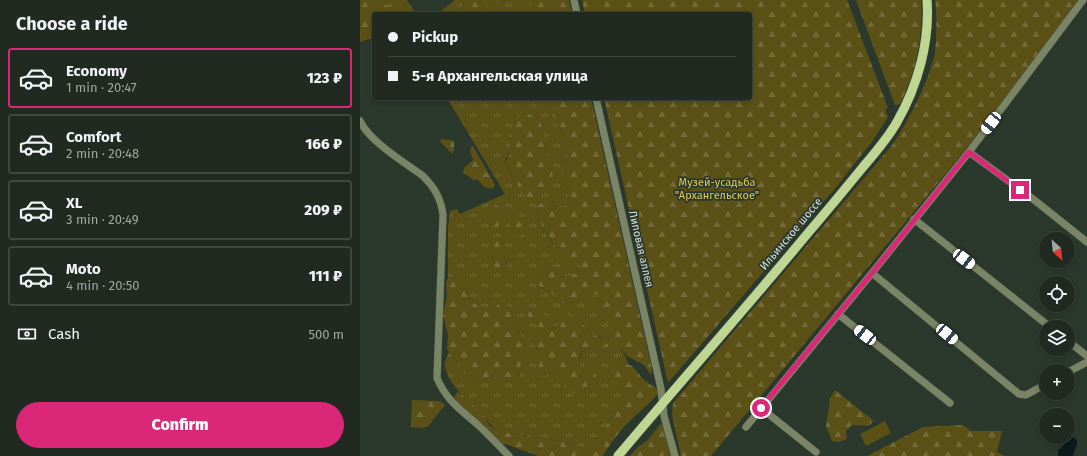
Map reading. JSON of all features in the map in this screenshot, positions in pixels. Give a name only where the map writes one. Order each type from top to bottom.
[{"type":"main road","name":"Ильинское шоссе","points":[[618,456],[880,147],[897,122],[917,78],[923,57],[927,34],[927,0]]},
{"type":"street","points":[[574,0],[577,12]]},
{"type":"street","points":[[746,427],[969,152],[1083,0]]},
{"type":"street","name":"Липовая аллея","points":[[596,100],[661,389],[664,416],[675,456]]},
{"type":"street","points":[[360,120],[367,132],[375,140],[423,176],[430,184],[442,204],[443,215],[437,378],[442,390],[452,402],[509,456]]},
{"type":"street","points":[[969,152],[1033,199],[1087,242]]},
{"type":"street","points":[[914,220],[1041,320]]},
{"type":"street","points":[[872,273],[1019,394],[1026,395],[1039,388]]},
{"type":"street","points":[[838,314],[950,403]]},
{"type":"street","points":[[1075,347],[1087,356]]},
{"type":"street","points":[[1075,368],[1087,362]]},
{"type":"street","points":[[761,408],[816,452]]},
{"type":"green space","points":[[360,0],[383,0],[383,3],[397,10],[398,12],[372,12],[372,40],[360,42]]},
{"type":"green space","points":[[383,0],[407,0],[415,12],[398,12],[397,10],[383,3]]},
{"type":"green space","points":[[455,0],[464,0],[463,12],[440,12]]},
{"type":"green space","points":[[464,0],[506,0],[486,6],[481,10],[482,12],[463,12]]},
{"type":"green space","points":[[506,0],[532,0],[532,12],[482,12],[481,10],[486,6]]},
{"type":"green space","points":[[532,0],[569,0],[572,12],[532,12]]},
{"type":"green space","name":"Музей-усадьба \"Архангельское\"","points":[[582,0],[847,0],[888,108],[885,109],[888,117],[873,140],[838,185],[668,383],[604,100],[752,100],[752,12],[585,12]]},
{"type":"green space","points":[[856,0],[921,0],[922,13],[918,53],[906,92],[900,104],[895,105]]},
{"type":"green space","points":[[935,0],[1079,0],[967,148],[711,456],[681,456],[672,415],[673,403],[893,144],[905,124],[922,92],[934,58],[936,45]]},
{"type":"green space","points":[[448,100],[553,100],[553,118],[563,133],[567,155],[565,180],[569,192],[568,204],[563,207],[552,201],[536,207],[541,224],[550,240],[563,253],[579,262],[581,267],[575,273],[562,278],[552,270],[546,271],[540,276],[536,283],[552,294],[561,303],[568,303],[597,294],[603,304],[605,321],[615,329],[615,339],[625,355],[628,364],[620,363],[617,386],[629,393],[589,450],[565,442],[498,431],[455,387],[447,374],[445,363],[449,352],[458,362],[464,373],[481,383],[488,378],[496,376],[507,381],[519,378],[521,365],[528,355],[523,338],[515,327],[511,309],[486,311],[473,301],[462,282],[454,278],[448,278],[448,227],[450,211],[457,209],[460,214],[505,194]],"holes":[[[523,113],[537,116],[542,124],[545,151],[552,167],[519,188],[505,163],[506,158],[511,151],[509,138]],[[500,238],[507,264],[494,267],[492,254],[489,251],[489,243]],[[562,323],[583,323],[590,334],[601,337],[611,358],[598,349],[583,349],[579,361],[580,365],[592,370],[594,381],[587,386],[582,393],[566,389],[565,381],[557,371],[553,371],[544,376],[540,368],[540,353],[533,342],[538,330],[538,325],[550,328],[556,327]]]},
{"type":"green space","points":[[553,100],[591,100],[652,369],[651,375],[644,365],[627,356],[615,341],[615,329],[603,318],[601,308],[603,304],[597,294],[568,303],[561,303],[552,294],[534,283],[546,271],[552,270],[562,278],[575,273],[581,267],[579,262],[573,259],[567,259],[552,241],[540,222],[536,207],[550,201],[563,207],[568,204],[569,192],[565,180],[567,155],[563,133],[553,118]]},
{"type":"green space","points":[[523,113],[537,116],[540,120],[543,128],[546,151],[551,162],[553,174],[548,190],[534,198],[527,198],[519,188],[505,163],[511,151],[509,138],[510,129],[515,125],[519,115]]},
{"type":"green space","points":[[442,139],[454,141],[454,150],[452,154],[440,141]]},
{"type":"green space","points":[[472,145],[495,185],[492,189],[484,187],[478,180],[473,180],[463,172],[464,168],[473,160],[470,151]]},
{"type":"green space","points":[[492,203],[501,209],[498,227],[492,226],[488,221],[491,217],[489,205]]},
{"type":"green space","points":[[517,215],[519,215],[526,230],[525,233],[517,237],[510,226]]},
{"type":"green space","points":[[504,237],[507,241],[504,250],[507,268],[506,273],[494,267],[492,254],[489,251],[489,243],[486,239],[492,241]]},
{"type":"green space","points":[[448,278],[454,278],[462,282],[473,302],[483,309],[491,311],[500,303],[504,303],[511,309],[515,327],[523,338],[528,351],[528,355],[521,365],[519,378],[507,381],[496,376],[488,378],[481,383],[477,382],[471,376],[464,373],[458,362],[449,352],[447,349],[448,335],[443,314],[447,296],[446,282]]},
{"type":"green space","points":[[528,308],[547,316],[552,328],[557,327],[560,324],[565,314],[574,317],[585,326],[590,334],[599,337],[606,343],[612,354],[611,359],[601,350],[596,348],[583,349],[581,353],[579,359],[580,365],[592,370],[596,377],[582,393],[568,393],[562,376],[557,371],[553,371],[544,376],[540,374],[538,361],[540,353],[533,342],[538,328],[536,323],[525,313]]},
{"type":"green space","points":[[620,363],[632,366],[644,380],[660,391],[620,431],[603,456],[538,456],[505,444],[501,444],[454,398],[459,392],[484,416],[489,425],[498,431],[565,442],[589,450],[629,393],[607,378],[610,368]]},
{"type":"green space","points":[[835,390],[874,421],[868,426],[852,425],[846,431],[847,439],[839,442],[832,441],[826,426],[830,402],[829,400]]},
{"type":"green space","points":[[412,400],[440,401],[445,405],[428,426],[424,428],[411,427]]},
{"type":"green space","points":[[885,421],[891,433],[866,446],[860,434]]},
{"type":"green space","points":[[661,423],[664,428],[672,456],[630,456],[638,447],[648,440]]},
{"type":"green space","points":[[963,425],[971,431],[1002,431],[997,452],[1005,456],[867,456],[923,427]]},
{"type":"shaded area","points":[[1075,439],[1077,440],[1073,456],[1058,456],[1058,450],[1064,444],[1075,444]]},
{"type":"route","points":[[761,408],[969,152],[1020,190]]}]
